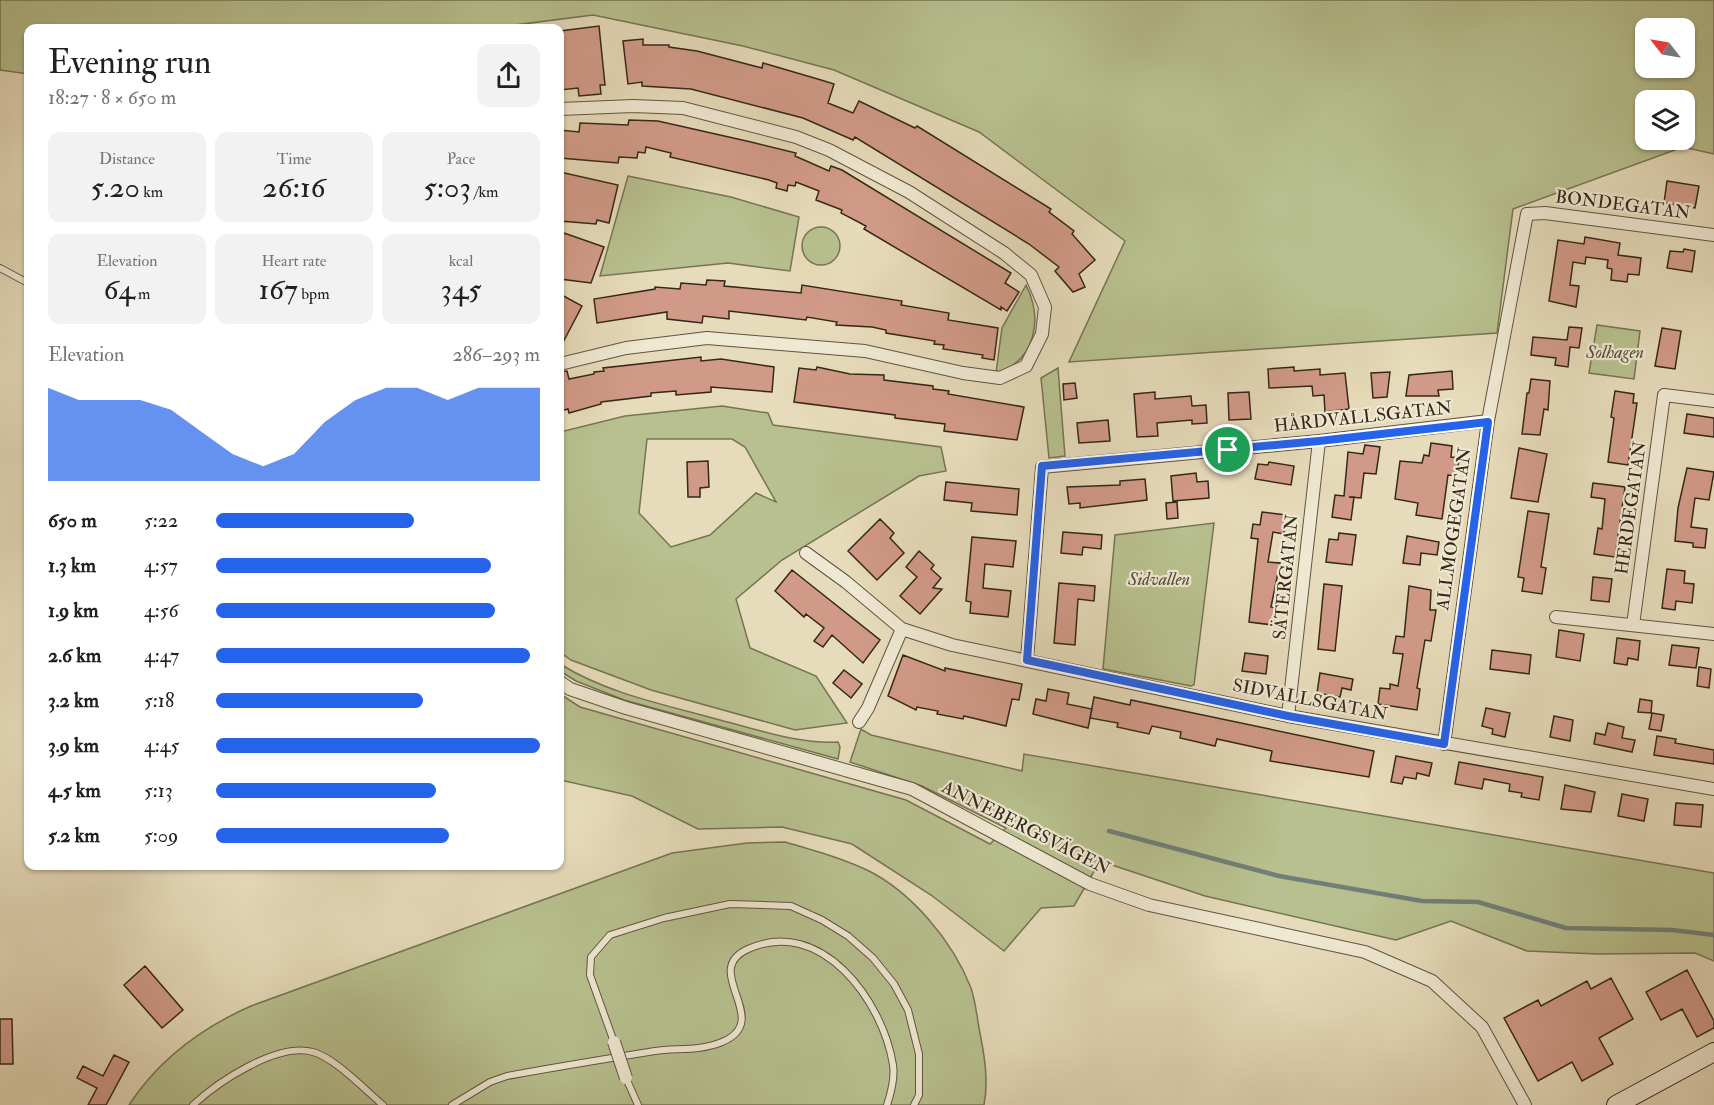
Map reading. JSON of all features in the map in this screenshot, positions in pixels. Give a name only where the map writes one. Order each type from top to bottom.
[{"type":"street","points":[[564,109],[633,106],[683,108],[796,137],[829,150],[909,192],[967,227],[1004,253],[1031,275],[1045,307],[1042,334],[1026,366],[1000,378],[963,373],[865,351],[706,338],[626,348],[564,363]]},
{"type":"street","name":"BONDEGATAN","points":[[1527,214],[1545,213],[1714,235]]},
{"type":"street","name":"ALLMOGEGATAN","points":[[1444,744],[1488,422],[1527,214]]},
{"type":"street","name":"HERDEGATAN","points":[[1633,625],[1664,395],[1714,401]]},
{"type":"street","name":"HÅRDVALLSGATAN","points":[[1027,660],[1042,466],[1319,441],[1488,422]]},
{"type":"street","name":"SÄTERGATAN","points":[[1288,716],[1319,441]]},
{"type":"street","name":"SIDVALLSGATAN","points":[[806,553],[846,582],[902,629],[952,645],[1288,716],[1714,789]]},
{"type":"street","points":[[1556,617],[1714,634]]},
{"type":"street","points":[[859,722],[868,708],[902,629]]},
{"type":"street","name":"ANNEBERGSVÄGEN","points":[[564,685],[570,689],[626,708],[912,789],[1090,884],[1149,905],[1375,956],[1432,981],[1482,1027],[1524,1105]]},
{"type":"street","points":[[614,1042],[626,1078]]},
{"type":"street","points":[[1616,1105],[1714,1052]]},
{"type":"lane","points":[[0,268],[24,281]]},
{"type":"lane","points":[[614,1042],[590,975],[591,957],[610,935],[664,918],[730,904],[791,906],[822,920],[848,936],[873,957],[894,984],[908,1010],[919,1054],[919,1095],[914,1105]]},
{"type":"lane","points":[[452,1105],[490,1082],[507,1076],[724,1042],[739,1030],[743,1011],[729,975],[731,963],[739,953],[750,948],[790,942],[813,947],[855,980],[868,999],[885,1035],[893,1066],[892,1091],[887,1105]]},
{"type":"lane","points":[[193,1105],[231,1076],[262,1059],[312,1052],[330,1062],[383,1105]]},
{"type":"lane","points":[[626,1078],[638,1105]]},
{"type":"green space","points":[[0,0],[1714,0],[1714,154],[1695,150],[1695,90],[1635,90],[1635,150],[1675,150],[1513,209],[1497,333],[1069,362],[1125,241],[979,132],[834,70],[743,46],[593,15],[523,24],[24,24],[24,73],[0,70]]},
{"type":"green space","points":[[628,176],[731,197],[799,217],[790,271],[728,263],[600,276]]},
{"type":"green space","points":[[821,227],[834,233],[840,246],[834,259],[821,265],[808,259],[802,246],[808,233]]},
{"type":"green space","points":[[1026,285],[1034,311],[1035,325],[1028,349],[1020,359],[996,373],[1002,328]]},
{"type":"green space","name":"Solhagen","points":[[1597,325],[1640,331],[1634,379],[1589,373]]},
{"type":"green space","points":[[1058,368],[1065,456],[1049,458],[1041,378]]},
{"type":"green space","points":[[722,406],[768,413],[773,425],[941,447],[946,471],[919,476],[782,560],[736,599],[750,648],[816,676],[847,723],[795,730],[651,690],[571,660],[564,655],[564,431],[625,416]],"holes":[[[647,439],[732,439],[745,447],[776,502],[756,493],[710,535],[671,547],[639,513]]]},
{"type":"green space","name":"Sidvallen","points":[[1214,523],[1194,685],[1103,669],[1115,535]]},
{"type":"green space","points":[[564,666],[617,691],[658,704],[779,736],[808,741],[838,742],[840,747],[838,759],[624,700],[576,681],[564,674]]},
{"type":"green space","points":[[564,697],[580,707],[906,800],[990,844],[1006,828],[922,786],[850,762],[861,729],[871,735],[1022,771],[1024,754],[1714,873],[1714,961],[1695,953],[1598,954],[1527,951],[1451,921],[1396,940],[1205,896],[1100,861],[1074,906],[1041,908],[1004,951],[931,895],[852,844],[782,827],[698,829],[632,796],[564,781]]},
{"type":"green space","points":[[785,842],[847,862],[884,880],[915,905],[942,936],[963,971],[974,997],[985,1067],[984,1105],[129,1105],[154,1073],[182,1046],[215,1024],[251,1006],[672,853],[747,843]]},
{"type":"building","points":[[599,26],[605,85],[600,85],[601,94],[579,96],[578,88],[564,90],[564,30]]},
{"type":"building","points":[[643,39],[643,45],[669,45],[669,47],[697,51],[762,68],[763,63],[834,84],[828,103],[853,113],[859,101],[915,128],[917,126],[1051,209],[1049,212],[1074,231],[1072,234],[1095,260],[1079,274],[1085,287],[1073,292],[1055,271],[1059,267],[1029,244],[855,137],[853,140],[803,118],[691,89],[642,86],[642,82],[628,84],[623,41]]},
{"type":"building","points":[[629,120],[658,121],[796,153],[795,156],[829,171],[831,166],[842,170],[1011,273],[1005,283],[1019,292],[1007,311],[1001,307],[1001,310],[864,229],[866,226],[841,213],[842,210],[816,200],[819,191],[796,182],[795,186],[788,185],[787,191],[776,188],[777,183],[769,180],[670,157],[671,153],[646,147],[645,153],[638,152],[637,158],[619,157],[618,163],[564,158],[564,130],[579,132],[580,123],[628,125]]},
{"type":"building","points":[[564,173],[618,185],[609,223],[597,220],[596,224],[564,221]]},
{"type":"building","points":[[1667,181],[1699,186],[1695,208],[1664,203]]},
{"type":"building","points":[[564,233],[604,247],[591,283],[564,280]]},
{"type":"building","points":[[1585,237],[1620,243],[1618,255],[1641,258],[1639,275],[1628,274],[1627,282],[1611,280],[1612,269],[1607,268],[1608,260],[1586,257],[1585,264],[1573,262],[1570,285],[1579,286],[1576,307],[1549,301],[1558,240],[1584,244]]},
{"type":"building","points":[[1684,249],[1695,251],[1692,272],[1667,268],[1670,251],[1683,252]]},
{"type":"building","points":[[707,280],[725,281],[724,286],[801,293],[802,285],[902,301],[901,305],[949,313],[948,320],[998,328],[994,360],[982,358],[983,355],[943,349],[944,345],[934,344],[935,341],[886,333],[886,330],[872,327],[836,325],[837,322],[807,317],[806,320],[729,311],[729,319],[703,316],[702,323],[667,319],[667,312],[597,323],[594,299],[655,289],[655,287],[680,289],[681,283],[706,285]]},
{"type":"building","points":[[564,296],[582,306],[564,340]]},
{"type":"building","points":[[1569,327],[1582,328],[1579,348],[1570,347],[1568,367],[1555,365],[1556,358],[1531,355],[1533,337],[1567,340]]},
{"type":"building","points":[[1662,328],[1681,331],[1675,369],[1655,366]]},
{"type":"building","points":[[701,357],[701,361],[721,359],[774,367],[772,392],[711,387],[711,392],[676,395],[676,391],[651,393],[651,396],[601,402],[601,404],[569,413],[568,409],[564,410],[564,371],[567,371],[569,379],[604,371],[603,368]]},
{"type":"building","points":[[817,367],[850,374],[884,375],[884,380],[933,386],[933,389],[949,391],[948,394],[1024,407],[1017,440],[944,431],[945,424],[895,418],[895,415],[794,402],[799,368],[816,370]]},
{"type":"building","points":[[1294,367],[1294,371],[1320,369],[1320,375],[1345,373],[1349,409],[1325,412],[1324,395],[1313,396],[1312,386],[1269,388],[1268,369]]},
{"type":"building","points":[[1452,371],[1453,389],[1438,390],[1439,396],[1406,396],[1409,375]]},
{"type":"building","points":[[1390,372],[1387,397],[1373,398],[1371,373]]},
{"type":"building","points":[[1531,379],[1550,381],[1548,410],[1544,409],[1540,435],[1522,434]]},
{"type":"building","points":[[1075,383],[1077,398],[1064,400],[1063,384]]},
{"type":"building","points":[[1615,391],[1634,394],[1633,403],[1637,403],[1628,465],[1608,462]]},
{"type":"building","points":[[1155,392],[1155,399],[1191,396],[1192,406],[1206,405],[1207,423],[1192,424],[1192,420],[1157,423],[1158,436],[1137,437],[1134,394]]},
{"type":"building","points":[[1249,392],[1251,419],[1229,420],[1228,393]]},
{"type":"building","points":[[1687,414],[1714,418],[1714,437],[1684,433]]},
{"type":"building","points":[[1108,420],[1110,441],[1079,443],[1077,423]]},
{"type":"building","points":[[1431,443],[1452,446],[1451,457],[1459,458],[1457,476],[1448,475],[1442,519],[1416,515],[1418,503],[1395,499],[1400,461],[1422,463],[1424,455],[1429,456]]},
{"type":"building","points":[[1365,445],[1380,447],[1376,474],[1364,473],[1361,498],[1354,497],[1351,520],[1332,517],[1335,495],[1344,496],[1348,452],[1363,454]]},
{"type":"building","points":[[1519,448],[1547,454],[1538,502],[1511,498]]},
{"type":"building","points":[[708,461],[709,487],[700,488],[700,497],[688,497],[687,462]]},
{"type":"building","points":[[1269,462],[1294,466],[1291,485],[1255,479],[1258,464],[1268,465]]},
{"type":"building","points":[[1687,468],[1714,472],[1709,500],[1695,498],[1691,527],[1707,529],[1705,548],[1693,547],[1693,543],[1675,541],[1678,508]]},
{"type":"building","points":[[1196,473],[1197,482],[1208,481],[1209,498],[1173,501],[1171,476]]},
{"type":"building","points":[[1145,479],[1147,500],[1080,508],[1080,503],[1069,504],[1067,487],[1120,485],[1120,481]]},
{"type":"building","points":[[946,482],[1019,489],[1017,515],[971,511],[972,503],[944,500]]},
{"type":"building","points":[[1593,483],[1625,487],[1615,557],[1594,554],[1598,528],[1602,529],[1605,499],[1591,497]]},
{"type":"building","points":[[1177,502],[1178,518],[1167,519],[1166,503]]},
{"type":"building","points":[[1528,511],[1549,514],[1541,567],[1546,568],[1542,594],[1522,591],[1524,578],[1518,577]]},
{"type":"building","points":[[1262,512],[1286,515],[1284,534],[1273,532],[1268,562],[1280,563],[1271,607],[1276,608],[1273,625],[1249,622],[1258,539],[1251,538],[1253,524],[1260,525]]},
{"type":"building","points":[[880,519],[894,533],[890,538],[904,553],[877,580],[848,551]]},
{"type":"building","points":[[1063,532],[1102,535],[1101,549],[1083,547],[1082,555],[1061,553]]},
{"type":"building","points":[[1339,533],[1356,535],[1352,565],[1326,562],[1329,539],[1338,540]]},
{"type":"building","points":[[1407,536],[1439,542],[1437,555],[1421,553],[1420,565],[1403,563]]},
{"type":"building","points":[[972,537],[1016,541],[1013,567],[985,564],[983,588],[1011,591],[1008,617],[970,613],[971,602],[966,601]]},
{"type":"building","points":[[919,551],[934,565],[931,569],[941,578],[933,588],[942,589],[920,614],[900,596],[917,577],[906,567]]},
{"type":"building","points":[[1667,569],[1685,571],[1684,583],[1694,584],[1692,603],[1676,601],[1675,610],[1662,608]]},
{"type":"building","points":[[792,570],[880,640],[863,663],[832,635],[823,647],[814,641],[824,628],[806,614],[804,617],[775,591]]},
{"type":"building","points":[[1593,577],[1612,579],[1609,602],[1591,600]]},
{"type":"building","points":[[1059,583],[1095,586],[1094,601],[1078,599],[1075,645],[1054,643]]},
{"type":"building","points":[[1324,584],[1342,586],[1335,651],[1318,649]]},
{"type":"building","points":[[1409,586],[1431,590],[1430,610],[1436,610],[1431,641],[1425,640],[1417,688],[1420,689],[1417,710],[1378,704],[1380,688],[1390,689],[1390,684],[1398,686],[1403,654],[1393,653],[1396,636],[1404,637]]},
{"type":"building","points":[[1559,630],[1584,634],[1580,661],[1556,657]]},
{"type":"building","points":[[1617,638],[1640,641],[1638,660],[1628,658],[1627,665],[1614,663]]},
{"type":"building","points":[[1672,645],[1699,648],[1696,668],[1669,665]]},
{"type":"building","points":[[1492,650],[1531,655],[1529,674],[1490,669]]},
{"type":"building","points":[[1245,653],[1268,656],[1266,674],[1242,671]]},
{"type":"building","points":[[903,655],[945,671],[945,668],[1022,684],[1019,700],[1012,699],[1006,726],[964,716],[963,719],[937,714],[938,711],[917,707],[916,710],[888,696]]},
{"type":"building","points":[[1699,667],[1711,669],[1709,688],[1697,686]]},
{"type":"building","points":[[844,670],[862,684],[851,698],[833,683]]},
{"type":"building","points":[[1320,673],[1353,679],[1351,690],[1342,688],[1340,697],[1317,693]]},
{"type":"building","points":[[1048,689],[1069,693],[1067,704],[1092,709],[1088,728],[1033,714],[1036,699],[1046,701]]},
{"type":"building","points":[[1094,697],[1130,705],[1131,700],[1374,751],[1369,777],[1270,761],[1272,751],[1217,739],[1215,746],[1180,738],[1181,732],[1152,726],[1149,734],[1117,727],[1118,723],[1090,718]]},
{"type":"building","points":[[1640,699],[1652,701],[1651,713],[1638,712]]},
{"type":"building","points":[[1486,708],[1510,713],[1505,737],[1492,734],[1493,729],[1482,726]]},
{"type":"building","points":[[1652,713],[1664,715],[1661,731],[1649,729]]},
{"type":"building","points":[[1554,716],[1573,720],[1570,741],[1550,737]]},
{"type":"building","points":[[1608,723],[1624,727],[1622,738],[1635,740],[1632,752],[1594,744],[1596,733],[1605,735]]},
{"type":"building","points":[[1657,736],[1676,739],[1675,743],[1714,750],[1714,764],[1654,755]]},
{"type":"building","points":[[1396,756],[1432,763],[1429,776],[1417,773],[1416,779],[1404,777],[1402,784],[1391,782]]},
{"type":"building","points":[[1459,762],[1543,777],[1539,800],[1521,797],[1522,793],[1509,791],[1510,784],[1484,779],[1482,789],[1455,784]]},
{"type":"building","points":[[1565,785],[1595,792],[1591,812],[1561,809]]},
{"type":"building","points":[[1622,794],[1648,799],[1644,821],[1618,816]]},
{"type":"building","points":[[1676,803],[1703,805],[1701,827],[1674,825]]},
{"type":"building","points":[[145,966],[183,1010],[162,1028],[124,985]]},
{"type":"building","points":[[1687,970],[1714,1021],[1714,1028],[1697,1037],[1682,1009],[1661,1020],[1646,992]]},
{"type":"building","points":[[1611,978],[1633,1019],[1599,1038],[1613,1064],[1582,1081],[1572,1062],[1538,1081],[1504,1018],[1538,1000],[1541,1006],[1587,981],[1591,989]]},
{"type":"building","points":[[0,1019],[12,1019],[13,1064],[0,1064]]},
{"type":"building","points":[[114,1055],[129,1062],[106,1105],[88,1105],[97,1088],[77,1078],[83,1066],[103,1076]]},
{"type":"waterway","points":[[1109,831],[1279,876],[1422,901],[1478,902],[1566,928],[1672,930],[1714,935]]},
{"type":"route","points":[[1488,422],[1444,744],[1288,716],[1027,660],[1042,466],[1228,450],[1488,422]]}]
